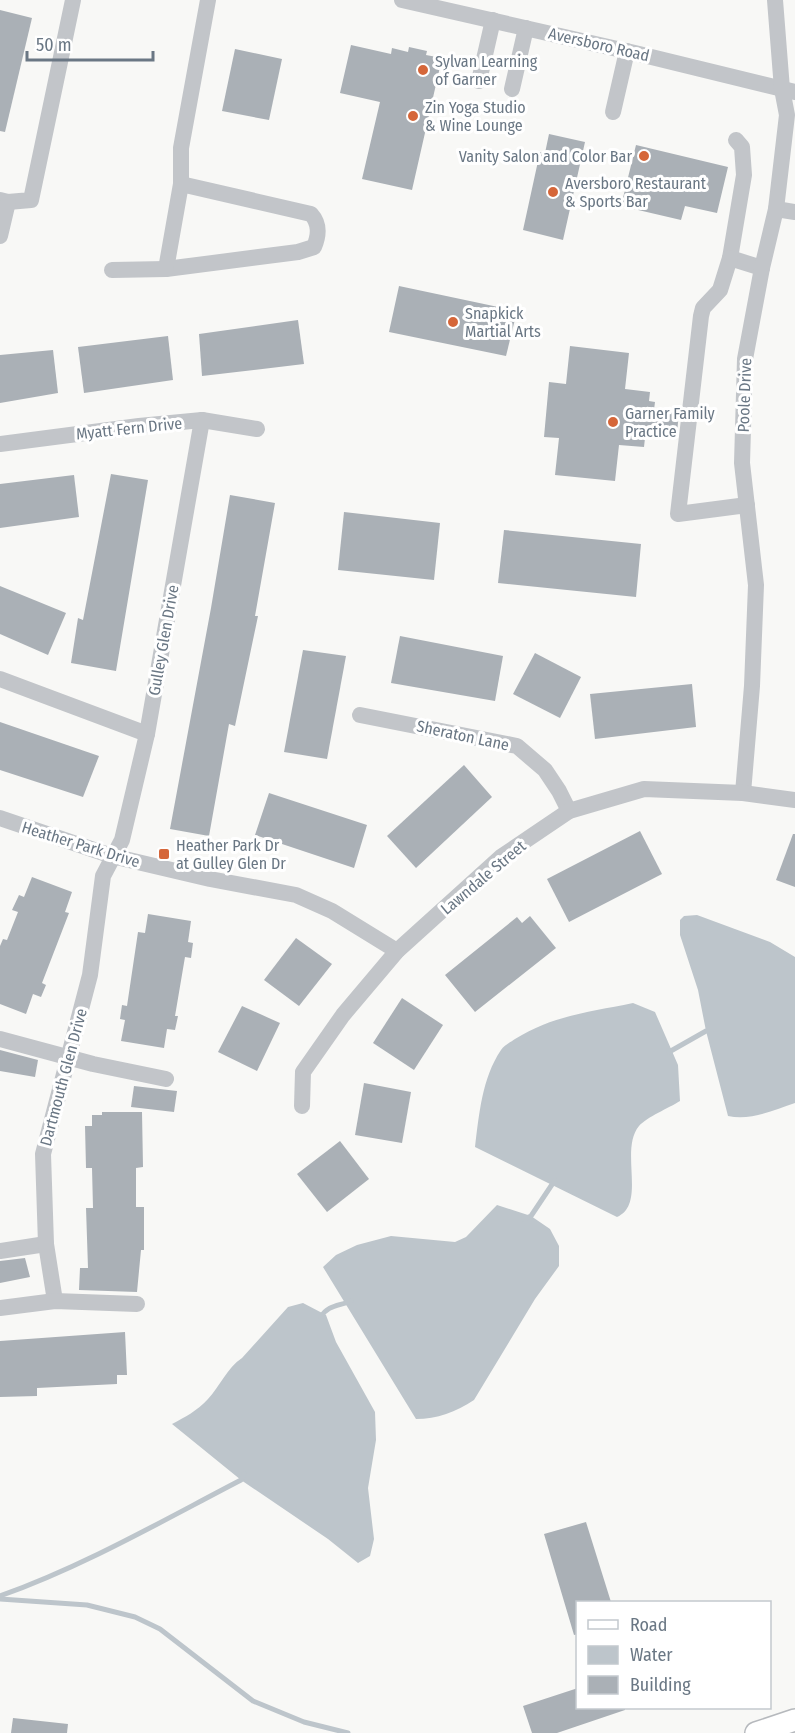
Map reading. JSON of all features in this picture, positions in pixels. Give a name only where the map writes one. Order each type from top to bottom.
[{"type":"main road","points":[[756,1733],[795,1720]]},
{"type":"street","points":[[0,236],[4,201],[31,200],[73,0]]},
{"type":"street","points":[[166,269],[181,184],[181,148],[208,0]]},
{"type":"street","name":"Aversboro Road","points":[[402,0],[627,51],[789,91]]},
{"type":"street","name":"Poole Drive","points":[[743,794],[752,686],[756,585],[742,463],[745,359],[776,209],[789,91],[775,0]]},
{"type":"street","points":[[479,81],[493,20]]},
{"type":"street","points":[[512,89],[526,28]]},
{"type":"street","points":[[614,112],[627,51]]},
{"type":"street","points":[[736,140],[742,147],[744,175],[730,258],[720,290],[703,308],[700,316],[678,514],[747,506]]},
{"type":"street","points":[[112,270],[166,269],[298,252],[314,247],[318,237],[317,221],[311,214],[181,184]]},
{"type":"street","points":[[776,209],[795,212]]},
{"type":"street","points":[[730,258],[762,268]]},
{"type":"street","name":"Myatt Fern Drive","points":[[0,444],[202,420],[257,429]]},
{"type":"street","name":"Gulley Glen Drive","points":[[112,856],[122,840],[147,734],[202,420]]},
{"type":"street","points":[[0,679],[147,734]]},
{"type":"street","name":"Sheraton Lane","points":[[360,715],[517,746],[545,770],[570,811]]},
{"type":"street","name":"Lawndale Street","points":[[302,1106],[303,1072],[343,1016],[397,951],[501,857],[570,811],[644,789],[743,794],[795,800]]},
{"type":"street","name":"Heather Park Drive","points":[[0,818],[112,856],[296,896],[332,911],[397,951]]},
{"type":"street","name":"Dartmouth Glen Drive","points":[[55,1301],[46,1244],[43,1154],[90,975],[103,876],[112,856]]},
{"type":"street","points":[[0,1039],[93,1064],[166,1079]]},
{"type":"street","points":[[0,1251],[46,1244]]},
{"type":"street","points":[[0,1308],[55,1301],[137,1304]]},
{"type":"water","points":[[697,915],[770,942],[795,957],[795,1103],[754,1116],[728,1116],[698,990],[680,935],[680,920],[684,916]]},
{"type":"water","points":[[633,1003],[655,1012],[678,1065],[680,1101],[639,1126],[631,1149],[630,1201],[626,1210],[617,1217],[475,1147],[485,1085],[489,1072],[504,1047],[530,1031],[558,1019]]},
{"type":"water","points":[[497,1205],[531,1216],[550,1229],[559,1246],[559,1266],[535,1299],[474,1400],[446,1414],[416,1419],[323,1267],[336,1255],[357,1245],[391,1236],[455,1242],[466,1237]]},
{"type":"water","points":[[303,1303],[326,1315],[336,1342],[375,1412],[376,1440],[368,1488],[374,1539],[370,1556],[358,1563],[328,1539],[241,1480],[172,1424],[204,1403],[232,1367],[288,1307]]},
{"type":"building","points":[[0,10],[32,18],[5,132],[0,131]]},
{"type":"building","points":[[351,45],[391,54],[392,48],[408,52],[409,47],[427,51],[426,55],[442,58],[412,190],[362,179],[380,102],[340,93]]},
{"type":"building","points":[[235,49],[282,59],[269,120],[222,111]]},
{"type":"building","name":"Aversboro Restaurant & Sports Bar","points":[[549,134],[585,142],[563,240],[523,230],[540,152],[545,153]]},
{"type":"building","points":[[636,145],[728,167],[717,213],[685,206],[681,220],[621,206]]},
{"type":"building","name":"Snapkick Martial Arts","points":[[399,286],[517,311],[506,356],[389,332]]},
{"type":"building","points":[[298,320],[304,364],[202,376],[199,334]]},
{"type":"building","points":[[168,336],[173,380],[84,393],[78,347]]},
{"type":"building","name":"Garner Family Practice","points":[[570,346],[629,353],[625,389],[650,392],[649,401],[655,402],[654,410],[679,412],[677,433],[652,431],[652,439],[645,438],[644,447],[619,445],[615,481],[555,475],[559,438],[544,437],[549,382],[566,384]]},
{"type":"building","points":[[53,350],[58,393],[0,403],[0,355]]},
{"type":"building","points":[[111,474],[148,480],[116,671],[71,663],[78,618],[83,620]]},
{"type":"building","points":[[74,475],[79,517],[0,528],[0,484]]},
{"type":"building","points":[[230,495],[275,503],[255,616],[258,616],[235,726],[229,724],[209,836],[170,829]]},
{"type":"building","points":[[344,512],[440,523],[434,580],[338,570]]},
{"type":"building","points":[[504,530],[641,544],[636,597],[498,583]]},
{"type":"building","points":[[0,586],[66,613],[48,655],[0,634]]},
{"type":"building","points":[[400,636],[503,656],[495,701],[391,683]]},
{"type":"building","points":[[303,650],[346,656],[327,759],[284,752]]},
{"type":"building","points":[[535,653],[581,677],[560,718],[513,694]]},
{"type":"building","points":[[692,684],[696,727],[595,739],[590,694]]},
{"type":"building","points":[[0,722],[99,756],[83,797],[0,770]]},
{"type":"building","points":[[464,765],[492,797],[416,868],[387,836]]},
{"type":"building","points":[[269,793],[367,825],[354,868],[255,835]]},
{"type":"building","points":[[640,831],[662,874],[569,922],[547,879]]},
{"type":"building","points":[[793,834],[795,834],[795,887],[776,880]]},
{"type":"building","points":[[32,877],[72,892],[65,912],[69,913],[42,983],[46,985],[41,997],[33,994],[26,1014],[0,1004],[0,946],[3,939],[7,940],[18,912],[12,910],[19,895],[24,897]]},
{"type":"building","points":[[148,914],[191,921],[188,942],[193,943],[191,958],[185,957],[175,1016],[178,1016],[175,1030],[167,1029],[164,1048],[121,1041],[125,1020],[120,1019],[122,1005],[127,1006],[138,932],[145,933]]},
{"type":"building","points":[[530,916],[556,948],[475,1012],[445,975],[517,917],[522,923]]},
{"type":"building","points":[[296,938],[332,964],[299,1006],[264,980]]},
{"type":"building","points":[[402,998],[443,1025],[414,1070],[373,1043]]},
{"type":"building","points":[[242,1006],[280,1023],[257,1071],[218,1052]]},
{"type":"building","points":[[0,1050],[38,1060],[35,1077],[0,1071]]},
{"type":"building","points":[[364,1083],[411,1092],[402,1143],[355,1135]]},
{"type":"building","points":[[134,1086],[177,1091],[174,1112],[131,1107]]},
{"type":"building","points":[[102,1112],[142,1112],[143,1167],[136,1168],[136,1207],[144,1207],[144,1250],[141,1250],[137,1292],[79,1290],[80,1268],[88,1268],[86,1208],[93,1208],[92,1168],[86,1168],[85,1126],[92,1126],[92,1115],[102,1115]]},
{"type":"building","points":[[340,1141],[369,1179],[327,1212],[297,1174]]},
{"type":"building","points":[[25,1258],[30,1277],[0,1283],[0,1261]]},
{"type":"building","points":[[125,1332],[127,1375],[117,1375],[117,1384],[37,1388],[37,1396],[0,1397],[0,1341]]},
{"type":"building","points":[[586,1522],[611,1601],[576,1601],[576,1634],[574,1635],[544,1534]]},
{"type":"building","points":[[576,1689],[576,1709],[625,1710],[557,1733],[532,1733],[523,1706]]},
{"type":"building","points":[[13,1718],[68,1724],[67,1733],[11,1733]]},
{"type":"waterway","points":[[669,1052],[706,1031],[711,1031]]},
{"type":"waterway","points":[[524,1219],[531,1216],[555,1180]]},
{"type":"waterway","points":[[321,1317],[330,1308],[351,1301]]},
{"type":"waterway","points":[[0,1596],[62,1571],[122,1542],[241,1480],[244,1474]]},
{"type":"waterway","points":[[0,1599],[87,1605],[135,1617],[160,1629],[253,1701],[304,1722],[348,1733]]},
{"type":"place","name":"Sylvan Learning of Garner","points":[[423,70]]},
{"type":"place","name":"Zin Yoga Studio & Wine Lounge","points":[[413,116]]},
{"type":"place","name":"Vanity Salon and Color Bar","points":[[644,156]]},
{"type":"place","name":"Aversboro Restaurant & Sports Bar","points":[[553,192]]},
{"type":"place","name":"Snapkick Martial Arts","points":[[453,322]]},
{"type":"place","name":"Garner Family Practice","points":[[613,422]]},
{"type":"place","name":"Heather Park Dr at Gulley Glen Dr","points":[[164,854]]}]
